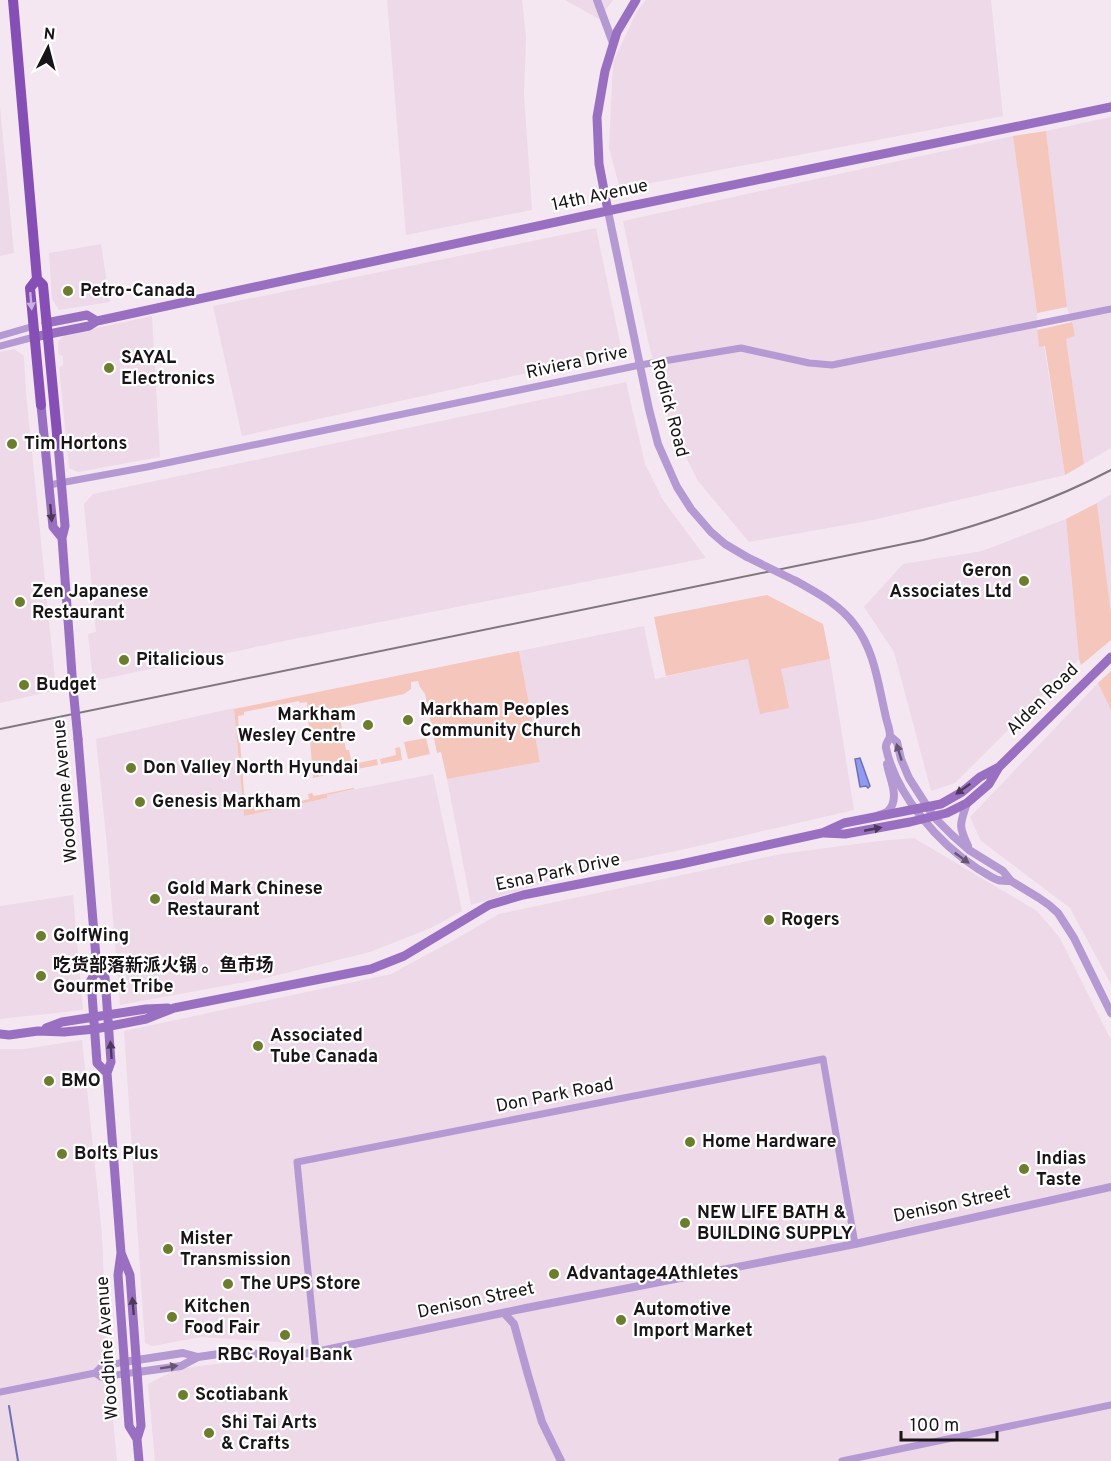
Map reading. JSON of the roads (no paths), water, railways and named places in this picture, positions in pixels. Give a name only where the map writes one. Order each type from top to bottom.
[{"type":"main road","name":"Woodbine Avenue","points":[[13,0],[37,279],[43,285],[62,483],[65,526],[62,538],[97,970],[91,980],[97,1063],[106,1073]]},
{"type":"main road","name":"Rodick Road","points":[[608,211],[599,164],[597,117],[605,70],[617,32],[636,0]]},
{"type":"main road","name":"14th Avenue","points":[[34,332],[87,315],[97,321],[608,211],[1111,107]]},
{"type":"main road","name":"Woodbine Avenue","points":[[37,279],[30,288],[38,378],[53,527],[62,538]]},
{"type":"main road","points":[[38,378],[51,378]]},
{"type":"main road","name":"Alden Road","points":[[923,819],[947,813],[968,803],[989,784],[999,767],[1111,657]]},
{"type":"main road","name":"Alden Road","points":[[921,808],[941,804],[999,767]]},
{"type":"main road","name":"Esna Park Drive","points":[[38,1031],[62,1023],[146,1009],[174,1008],[371,969],[404,956],[489,905],[523,895],[681,864],[822,833],[844,823],[921,808]]},
{"type":"main road","name":"Esna Park Drive","points":[[822,833],[845,834],[923,819]]},
{"type":"main road","name":"Woodbine Avenue","points":[[97,970],[105,977],[111,1062],[106,1073],[122,1253],[130,1275],[141,1426],[137,1439],[139,1461]]},
{"type":"main road","name":"Esna Park Drive","points":[[38,1031],[64,1032],[95,1029],[146,1019],[174,1008]]},
{"type":"main road","points":[[0,1034],[38,1031]]},
{"type":"main road","name":"Woodbine Avenue","points":[[122,1253],[118,1275],[129,1426],[137,1439]]},
{"type":"street","points":[[597,0],[614,44]]},
{"type":"street","name":"Rodick Road","points":[[608,211],[649,409],[658,444],[677,487],[691,509],[725,544],[830,600],[854,624],[872,657],[890,736],[897,742],[901,759],[921,808]]},
{"type":"street","name":"Riviera Drive","points":[[49,485],[147,467],[640,365],[741,348],[809,363],[832,365],[1111,309]]},
{"type":"street","name":"14th Avenue","points":[[0,336],[34,332]]},
{"type":"street","name":"14th Avenue","points":[[0,346],[34,332]]},
{"type":"street","points":[[876,817],[888,811],[893,802],[894,790],[887,767],[885,745],[890,736]]},
{"type":"street","points":[[885,745],[900,784],[921,808],[969,850],[1003,871],[1011,881],[1058,913],[1074,938],[1111,1013]]},
{"type":"street","points":[[968,803],[960,823],[969,850]]},
{"type":"street","points":[[921,808],[923,819],[942,842],[996,880],[1011,881]]},
{"type":"street","name":"Don Park Road","points":[[316,1352],[297,1162],[823,1059],[855,1244]]},
{"type":"street","name":"Denison Street","points":[[94,1373],[101,1377],[181,1366],[198,1357],[233,1352],[287,1356],[316,1352],[855,1244],[1111,1187]]},
{"type":"street","points":[[504,1313],[514,1324],[542,1422],[561,1461]]},
{"type":"street","name":"Denison Street","points":[[0,1392],[94,1373],[101,1367],[124,1362],[183,1353],[198,1357]]},
{"type":"street","points":[[842,1461],[1111,1405]]},
{"type":"water","points":[[860,758],[870,786],[868,788],[860,787],[855,759]]},
{"type":"waterway","points":[[9,1406],[18,1461]]},
{"type":"railway","points":[[0,729],[923,540],[1019,510],[1066,492],[1111,470]]},
{"type":"place","name":"Petro-Canada","points":[[68,291]]},
{"type":"place","name":"SAYAL Electronics","points":[[109,368]]},
{"type":"place","name":"Tim Hortons","points":[[12,444]]},
{"type":"place","name":"Geron Associates Ltd","points":[[1024,581]]},
{"type":"place","name":"Zen Japanese Restaurant","points":[[20,602]]},
{"type":"place","name":"Pitalicious","points":[[124,660]]},
{"type":"place","name":"Budget","points":[[24,685]]},
{"type":"place","name":"Markham Peoples Community Church","points":[[408,720]]},
{"type":"place","name":"Markham Wesley Centre","points":[[368,725]]},
{"type":"place","name":"Don Valley North Hyundai","points":[[131,768]]},
{"type":"place","name":"Genesis Markham","points":[[140,802]]},
{"type":"place","name":"Gold Mark Chinese Restaurant","points":[[155,899]]},
{"type":"place","name":"Rogers","points":[[769,920]]},
{"type":"place","name":"GolfWing","points":[[41,936]]},
{"type":"place","name":"吃货部落新派火锅 。鱼市场 Gourmet Tribe","points":[[41,976]]},
{"type":"place","name":"Associated Tube Canada","points":[[258,1046]]},
{"type":"place","name":"BMO","points":[[49,1081]]},
{"type":"place","name":"Home Hardware","points":[[690,1142]]},
{"type":"place","name":"Bolts Plus","points":[[62,1154]]},
{"type":"place","name":"Indias Taste","points":[[1024,1169]]},
{"type":"place","name":"NEW LIFE BATH & BUILDING SUPPLY","points":[[685,1223]]},
{"type":"place","name":"Mister Transmission","points":[[168,1249]]},
{"type":"place","name":"Advantage4Athletes","points":[[554,1274]]},
{"type":"place","name":"The UPS Store","points":[[228,1284]]},
{"type":"place","name":"Kitchen Food Fair","points":[[172,1317]]},
{"type":"place","name":"Automotive Import Market","points":[[621,1320]]},
{"type":"place","name":"RBC Royal Bank","points":[[285,1335]]},
{"type":"place","name":"Scotiabank","points":[[183,1395]]},
{"type":"place","name":"Shi Tai Arts & Crafts","points":[[209,1433]]}]
